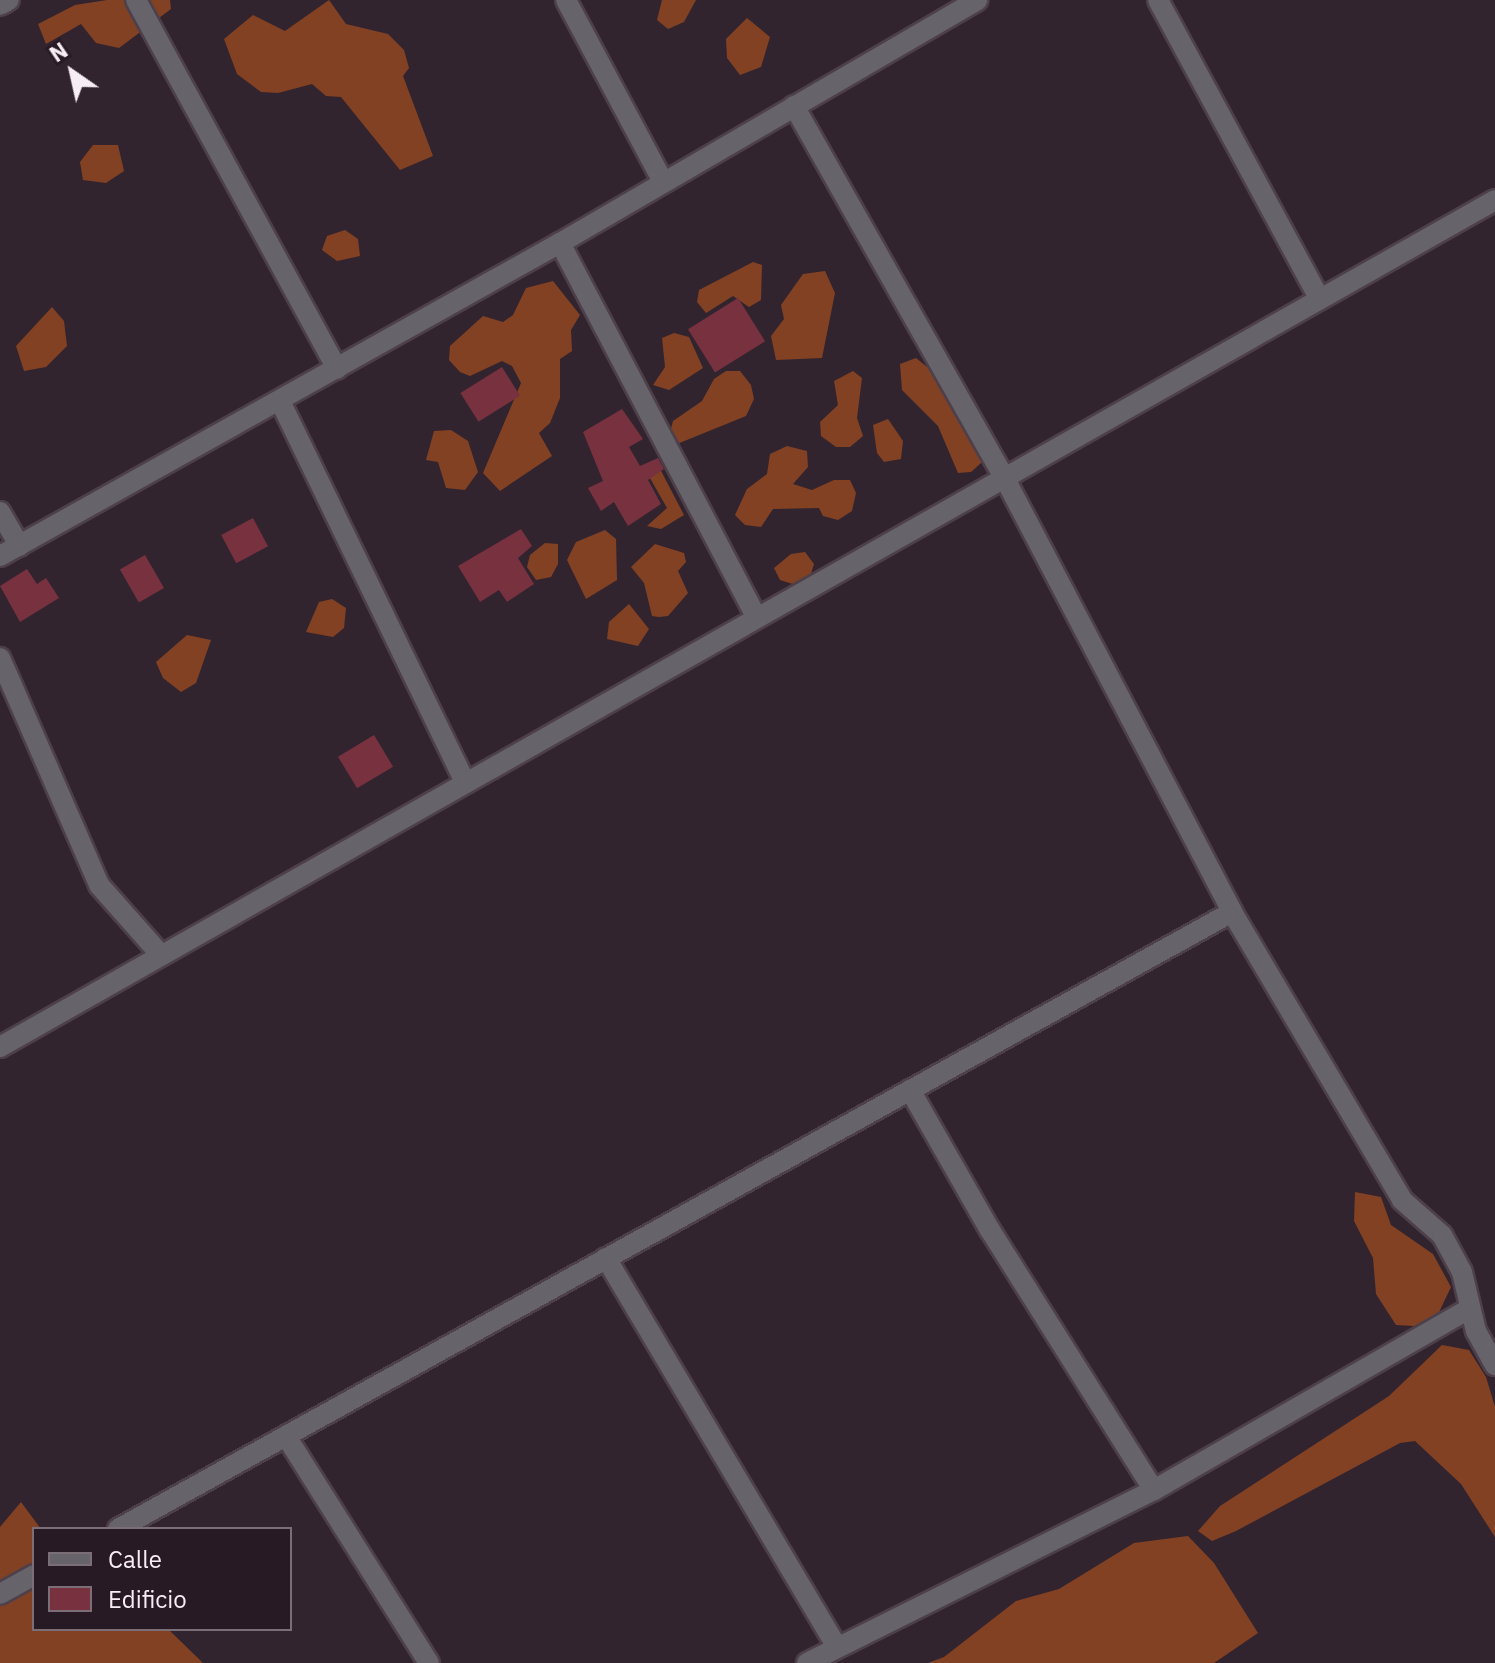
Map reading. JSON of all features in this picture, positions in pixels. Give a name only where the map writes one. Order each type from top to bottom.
[{"type":"street","points":[[0,5],[9,0]]},
{"type":"street","points":[[136,0],[337,369]]},
{"type":"street","points":[[566,0],[663,182]]},
{"type":"street","points":[[0,556],[560,243],[977,0]]},
{"type":"street","points":[[1158,0],[1320,299]]},
{"type":"street","points":[[794,106],[1004,477],[1232,912],[1402,1200],[1442,1235],[1462,1272],[1469,1309],[1495,1365]]},
{"type":"street","points":[[0,1047],[1495,200]]},
{"type":"street","points":[[560,243],[756,616]]},
{"type":"street","points":[[280,401],[465,782]]},
{"type":"street","points":[[0,512],[20,546]]},
{"type":"street","points":[[0,658],[99,885],[161,955]]},
{"type":"street","points":[[122,1527],[1232,912]]},
{"type":"street","points":[[910,1090],[990,1230],[1154,1490]]},
{"type":"street","points":[[606,1258],[836,1646]]},
{"type":"street","points":[[807,1663],[1154,1490],[1469,1309]]},
{"type":"street","points":[[286,1436],[429,1663]]},
{"type":"street","points":[[0,1594],[32,1576]]},
{"type":"shaded area","points":[[107,0],[170,0],[171,9],[119,48],[96,43],[81,24],[46,44],[38,24],[75,5]]},
{"type":"shaded area","points":[[329,0],[346,24],[388,34],[404,50],[409,68],[403,76],[433,156],[400,170],[341,97],[326,96],[312,84],[278,93],[261,92],[237,74],[224,39],[253,15],[285,31]]},
{"type":"shaded area","points":[[662,0],[696,0],[684,22],[668,29],[657,20]]},
{"type":"shaded area","points":[[747,18],[770,37],[761,67],[740,75],[727,58],[726,39]]},
{"type":"shaded area","points":[[93,145],[118,145],[124,171],[106,183],[83,180],[80,162]]},
{"type":"shaded area","points":[[345,230],[358,239],[360,256],[337,261],[322,250],[327,236]]},
{"type":"shaded area","points":[[753,262],[762,265],[761,300],[749,307],[733,296],[706,313],[697,302],[699,290]]},
{"type":"shaded area","points":[[825,271],[835,293],[822,358],[776,360],[771,336],[784,319],[781,305],[803,274]]},
{"type":"shaded area","points":[[553,281],[580,315],[571,330],[572,351],[560,359],[560,398],[550,423],[539,433],[552,456],[500,491],[483,473],[521,383],[512,366],[502,361],[470,376],[460,372],[449,360],[450,346],[483,316],[503,322],[513,315],[526,288]]},
{"type":"shaded area","points":[[52,307],[64,321],[67,346],[46,367],[24,371],[16,346]]},
{"type":"shaded area","points":[[674,333],[689,337],[703,368],[669,390],[653,385],[665,367],[662,338]]},
{"type":"shaded area","points":[[916,358],[936,374],[983,450],[981,463],[971,472],[958,473],[938,426],[902,390],[900,364]]},
{"type":"shaded area","points":[[726,371],[740,371],[751,385],[754,399],[746,416],[677,444],[670,432],[673,421],[702,401],[714,379]]},
{"type":"shaded area","points":[[853,371],[862,378],[857,418],[863,436],[850,447],[836,447],[821,436],[820,422],[838,405],[834,381]]},
{"type":"shaded area","points":[[888,419],[903,441],[901,459],[884,462],[877,453],[873,425]]},
{"type":"shaded area","points":[[451,430],[468,441],[478,472],[465,490],[446,488],[438,462],[426,460],[434,431]]},
{"type":"shaded area","points":[[787,446],[807,451],[808,467],[793,484],[812,490],[834,480],[850,480],[856,493],[852,511],[838,520],[823,516],[819,508],[773,509],[761,527],[745,525],[735,515],[747,489],[767,474],[770,454]]},
{"type":"shaded area","points":[[658,465],[684,515],[661,529],[647,526],[667,508],[646,471]]},
{"type":"shaded area","points":[[605,530],[616,539],[617,580],[586,599],[567,560],[576,542]]},
{"type":"shaded area","points":[[545,543],[558,544],[558,564],[551,577],[536,580],[527,567],[530,555]]},
{"type":"shaded area","points":[[655,544],[684,553],[686,562],[678,571],[688,593],[668,616],[652,616],[644,583],[631,567]]},
{"type":"shaded area","points":[[805,552],[814,564],[809,580],[796,585],[780,580],[774,568],[791,554]]},
{"type":"shaded area","points":[[332,599],[346,608],[344,628],[333,637],[306,632],[319,602]]},
{"type":"shaded area","points":[[629,604],[649,629],[638,646],[607,639],[609,622]]},
{"type":"shaded area","points":[[187,635],[211,640],[196,683],[181,692],[163,678],[156,662]]},
{"type":"shaded area","points":[[1355,1192],[1381,1197],[1391,1225],[1433,1254],[1451,1287],[1432,1327],[1396,1325],[1376,1294],[1373,1258],[1354,1221]]},
{"type":"shaded area","points":[[1442,1345],[1469,1350],[1486,1377],[1495,1407],[1495,1537],[1461,1484],[1415,1441],[1400,1443],[1212,1541],[1198,1531],[1220,1506],[1389,1396]]},
{"type":"shaded area","points":[[21,1502],[40,1527],[32,1527],[32,1631],[170,1631],[203,1663],[0,1663],[0,1527]]},
{"type":"shaded area","points":[[1188,1536],[1214,1563],[1258,1633],[1214,1663],[928,1663],[944,1657],[1016,1601],[1059,1589],[1134,1543]]},
{"type":"building","points":[[738,298],[765,341],[715,373],[688,329]]},
{"type":"building","points":[[502,367],[520,396],[478,422],[460,393]]},
{"type":"building","points":[[622,409],[643,439],[629,447],[640,466],[658,458],[664,469],[648,480],[661,504],[628,526],[614,502],[601,511],[588,488],[603,481],[583,432]]},
{"type":"building","points":[[253,518],[268,546],[236,563],[221,535]]},
{"type":"building","points":[[521,529],[532,546],[518,558],[534,584],[507,602],[499,590],[480,602],[458,566]]},
{"type":"building","points":[[145,555],[164,588],[139,602],[120,570]]},
{"type":"building","points":[[27,569],[37,584],[46,578],[59,598],[20,622],[0,586]]},
{"type":"building","points":[[374,735],[393,767],[357,788],[338,757]]}]
